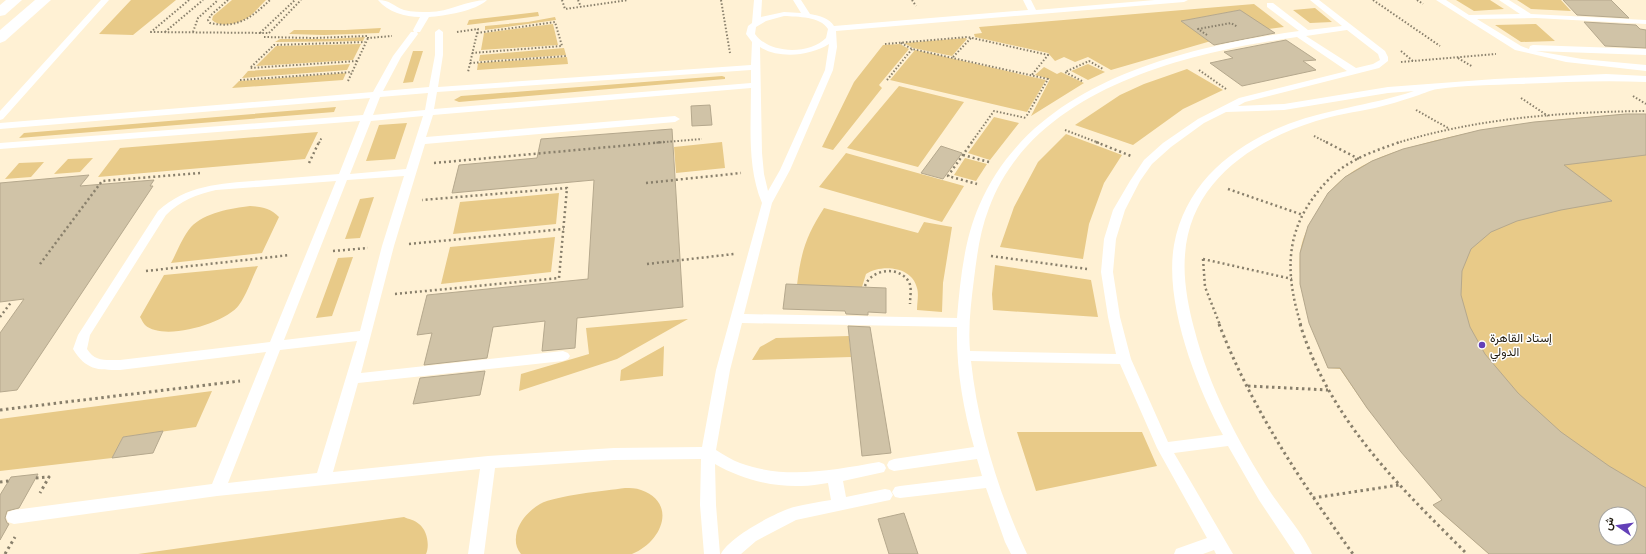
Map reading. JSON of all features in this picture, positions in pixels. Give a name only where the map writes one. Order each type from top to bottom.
[{"type":"street","points":[[0,12],[15,0]]},
{"type":"street","points":[[0,38],[44,0]]},
{"type":"lane","points":[[0,117],[105,0]]},
{"type":"lane","points":[[382,0],[392,9],[403,12],[426,14],[442,13],[468,7],[483,0]]},
{"type":"lane","points":[[756,23],[758,0]]},
{"type":"lane","points":[[797,0],[807,15]]},
{"type":"lane","points":[[1027,0],[1033,12]]},
{"type":"lane","points":[[832,32],[1033,12],[1184,0]]},
{"type":"lane","points":[[1182,554],[1221,548],[1164,448],[1124,359],[1114,317],[1107,272],[1110,239],[1119,210],[1135,181],[1148,162],[1201,121],[1242,100],[1381,64],[1384,57],[1382,53],[1314,0]]},
{"type":"lane","points":[[1440,0],[1518,48],[1530,52],[1569,61],[1646,68]]},
{"type":"lane","points":[[1503,0],[1529,16]]},
{"type":"lane","points":[[1270,5],[1302,34],[1354,71]]},
{"type":"lane","points":[[323,479],[365,335],[388,246],[429,113],[439,55],[442,13]]},
{"type":"lane","points":[[217,490],[276,347],[376,95],[397,56],[426,14]]},
{"type":"lane","points":[[712,554],[708,505],[708,453],[724,370],[767,203],[785,170],[829,70],[833,47],[832,32],[823,20],[807,15],[779,15],[764,19],[756,23],[750,33],[751,38],[763,47],[774,50],[799,52],[821,46],[828,41],[832,32]]},
{"type":"lane","points":[[1468,17],[1529,16],[1646,22]]},
{"type":"lane","points":[[1019,554],[991,481],[982,452],[971,404],[964,356],[962,323],[971,253],[980,216],[992,189],[1026,142],[1046,123],[1099,89],[1121,79],[1182,58],[1232,46],[1349,27]]},
{"type":"lane","points":[[756,43],[754,67],[758,171],[761,191],[767,203]]},
{"type":"lane","points":[[1518,48],[1583,48],[1646,52]]},
{"type":"lane","points":[[0,126],[432,90],[754,67]]},
{"type":"lane","points":[[1226,109],[1284,107],[1388,90],[1541,79],[1606,77],[1646,79]]},
{"type":"lane","points":[[0,146],[368,118],[755,85]]},
{"type":"lane","points":[[1304,554],[1275,513],[1233,440],[1207,386],[1192,348],[1184,314],[1180,282],[1179,254],[1186,224],[1197,198],[1217,171],[1243,150],[1275,132],[1310,119],[1398,99],[1432,87]]},
{"type":"lane","points":[[420,141],[675,119]]},
{"type":"lane","points":[[365,335],[120,365],[100,365],[85,359],[80,349],[84,335],[162,213],[171,204],[184,196],[200,190],[216,187],[344,178],[412,169]]},
{"type":"lane","points":[[738,318],[962,323]]},
{"type":"lane","points":[[352,379],[563,356]]},
{"type":"lane","points":[[964,356],[1124,359]]},
{"type":"lane","points":[[1164,448],[1233,440]]},
{"type":"lane","points":[[894,466],[982,452]]},
{"type":"lane","points":[[14,517],[217,490],[488,462],[614,454],[708,453],[735,468],[766,476],[801,480],[835,476],[879,468]]},
{"type":"lane","points":[[476,554],[488,462]]},
{"type":"lane","points":[[835,476],[839,504]]},
{"type":"lane","points":[[729,554],[750,536],[793,514],[892,493],[991,481]]},
{"type":"path","points":[[189,0],[151,32],[269,33]]},
{"type":"path","points":[[164,32],[203,0]]},
{"type":"path","points":[[193,32],[198,16],[218,0]]},
{"type":"path","points":[[228,0],[210,15],[208,20],[210,23],[226,25],[247,20],[254,16],[270,0]]},
{"type":"path","points":[[260,33],[295,0]]},
{"type":"path","points":[[301,0],[264,37],[308,38],[368,36],[368,38],[414,33]]},
{"type":"path","points":[[562,0],[565,9],[628,0]]},
{"type":"path","points":[[578,0],[581,7]]},
{"type":"path","points":[[721,0],[732,60]]},
{"type":"path","points":[[1374,0],[1440,46]]},
{"type":"path","points":[[472,53],[562,46],[554,22],[477,33]]},
{"type":"path","points":[[440,31],[478,29],[468,75]]},
{"type":"path","points":[[953,57],[971,38]]},
{"type":"path","points":[[885,44],[971,38],[1048,55],[1032,76]]},
{"type":"path","points":[[357,61],[250,68],[274,45],[365,42]]},
{"type":"path","points":[[901,43],[912,49],[1048,79],[1026,118]]},
{"type":"path","points":[[887,80],[912,49]]},
{"type":"path","points":[[1381,64],[1530,52]]},
{"type":"path","points":[[470,62],[566,56]]},
{"type":"path","points":[[1182,58],[1242,100]]},
{"type":"path","points":[[1099,89],[1064,72],[1089,61],[1121,79]]},
{"type":"path","points":[[240,80],[352,72]]},
{"type":"path","points":[[1415,109],[1448,128]]},
{"type":"path","points":[[1538,109],[1548,116]]},
{"type":"path","points":[[1467,554],[1399,485],[1347,421],[1328,390],[1302,331],[1295,304],[1292,279],[1291,248],[1294,232],[1309,203],[1323,185],[1339,170],[1359,159],[1399,143],[1448,128],[1604,111],[1646,111]]},
{"type":"path","points":[[309,164],[331,120]]},
{"type":"path","points":[[1312,135],[1359,159]]},
{"type":"path","points":[[412,169],[702,139]]},
{"type":"path","points":[[963,155],[1007,167]]},
{"type":"path","points":[[646,183],[758,171]]},
{"type":"path","points":[[375,296],[559,278],[567,188],[402,202]]},
{"type":"path","points":[[1230,190],[1303,215]]},
{"type":"path","points":[[123,274],[313,253],[564,229]]},
{"type":"path","points":[[647,264],[755,251]]},
{"type":"path","points":[[971,253],[1107,272]]},
{"type":"path","points":[[1204,259],[1205,287],[1229,349],[1278,444],[1313,498],[1353,554]]},
{"type":"path","points":[[1217,262],[1292,279]]},
{"type":"path","points":[[864,286],[868,276],[876,272],[890,272],[902,276],[908,281],[910,287],[910,322]]},
{"type":"path","points":[[0,317],[12,301]]},
{"type":"path","points":[[0,410],[262,379]]},
{"type":"path","points":[[1248,386],[1328,390]]},
{"type":"path","points":[[0,482],[9,481]]},
{"type":"path","points":[[1313,498],[1399,485]]},
{"type":"path","points":[[0,553],[6,552]]},
{"type":"shaded area","points":[[131,0],[176,0],[133,35],[99,34]]},
{"type":"shaded area","points":[[232,0],[266,0],[250,16],[242,21],[226,25],[216,23],[212,20],[213,16]]},
{"type":"shaded area","points":[[1456,0],[1490,0],[1504,9],[1474,11]]},
{"type":"shaded area","points":[[1517,0],[1561,0],[1571,11],[1531,9]]},
{"type":"shaded area","points":[[1254,4],[1284,27],[1253,31],[1240,10],[1182,21],[1211,41],[1111,70],[1088,57],[1075,62],[1064,57],[1055,61],[1048,53],[975,37],[974,34],[982,33],[979,27]]},
{"type":"shaded area","points":[[1315,8],[1332,22],[1310,23],[1293,10]]},
{"type":"shaded area","points":[[538,12],[539,16],[467,25],[469,20]]},
{"type":"shaded area","points":[[555,17],[556,20],[485,30],[485,26],[528,22]]},
{"type":"shaded area","points":[[553,24],[558,45],[481,50],[484,33]]},
{"type":"shaded area","points":[[1536,24],[1555,41],[1521,42],[1495,25]]},
{"type":"shaded area","points":[[381,28],[379,33],[324,35],[289,34],[294,30]]},
{"type":"shaded area","points":[[365,37],[363,41],[275,42],[280,39]]},
{"type":"shaded area","points":[[967,39],[952,56],[913,48],[904,43]]},
{"type":"shaded area","points":[[361,44],[353,60],[256,66],[276,46]]},
{"type":"shaded area","points":[[900,44],[909,49],[879,85],[882,88],[833,150],[822,147],[854,82],[883,45]]},
{"type":"shaded area","points":[[564,48],[566,55],[479,61],[480,55]]},
{"type":"shaded area","points":[[915,50],[1046,80],[1027,112],[890,80]]},
{"type":"shaded area","points":[[413,51],[423,51],[413,82],[403,83]]},
{"type":"shaded area","points":[[567,57],[568,64],[477,70],[478,63]]},
{"type":"shaded area","points":[[350,64],[347,70],[242,78],[248,71]]},
{"type":"shaded area","points":[[1088,64],[1105,72],[1088,80],[1071,71]]},
{"type":"shaded area","points":[[1044,67],[1057,74],[1061,72],[1084,83],[1031,116],[1050,79],[1035,75]]},
{"type":"shaded area","points":[[1187,69],[1223,90],[1183,109],[1133,145],[1075,125],[1120,95],[1144,84]]},
{"type":"shaded area","points":[[346,73],[343,80],[232,88],[239,81]]},
{"type":"shaded area","points":[[722,76],[725,77],[725,79],[459,102],[454,100],[461,96]]},
{"type":"shaded area","points":[[899,86],[964,102],[918,167],[847,148]]},
{"type":"shaded area","points":[[336,107],[334,112],[19,138],[24,133]]},
{"type":"shaded area","name":"إستاد القاهرة الدولي","points":[[1626,114],[1646,114],[1646,554],[1489,554],[1433,505],[1442,500],[1367,408],[1340,369],[1328,368],[1307,312],[1301,284],[1300,254],[1302,244],[1305,234],[1321,204],[1331,190],[1345,177],[1372,161],[1392,153],[1447,137],[1498,127]]},
{"type":"shaded area","points":[[994,117],[1019,123],[990,160],[968,153]]},
{"type":"shaded area","points":[[407,123],[395,159],[366,161],[379,125]]},
{"type":"shaded area","points":[[318,132],[305,159],[98,177],[120,148]]},
{"type":"shaded area","points":[[1066,134],[1122,155],[1104,183],[1089,224],[1083,259],[1000,247],[1014,207],[1038,162]]},
{"type":"shaded area","points":[[722,142],[725,168],[676,173],[674,147]]},
{"type":"shaded area","points":[[846,153],[964,186],[942,222],[819,187]]},
{"type":"shaded area","points":[[93,158],[80,172],[54,174],[68,159]]},
{"type":"shaded area","points":[[965,158],[987,164],[976,181],[954,175]]},
{"type":"shaded area","points":[[44,162],[31,177],[5,179],[19,163]]},
{"type":"shaded area","points":[[559,193],[556,224],[453,234],[460,202]]},
{"type":"shaded area","points":[[374,197],[360,238],[345,239],[360,199]]},
{"type":"shaded area","points":[[250,206],[266,208],[279,217],[262,253],[171,263],[185,235],[197,222],[219,212]]},
{"type":"shaded area","points":[[824,208],[918,233],[924,222],[952,227],[943,283],[942,312],[917,310],[918,293],[914,281],[903,271],[895,269],[880,269],[866,274],[862,287],[797,285],[800,263],[805,245]]},
{"type":"shaded area","points":[[555,237],[551,272],[441,284],[450,247]]},
{"type":"shaded area","points":[[353,257],[332,316],[316,318],[338,258]]},
{"type":"shaded area","points":[[995,265],[1091,280],[1098,317],[993,310],[992,294]]},
{"type":"shaded area","points":[[258,266],[239,305],[232,312],[209,324],[180,331],[166,332],[154,330],[145,325],[140,317],[164,275]]},
{"type":"shaded area","points":[[688,319],[617,359],[519,391],[521,374],[589,354],[586,328]]},
{"type":"shaded area","points":[[849,336],[851,357],[752,360],[760,347],[776,338]]},
{"type":"shaded area","points":[[664,346],[663,376],[620,381],[621,370]]},
{"type":"shaded area","points":[[212,391],[196,427],[123,437],[112,458],[0,471],[0,419]]},
{"type":"shaded area","points":[[1017,432],[1142,432],[1157,466],[1036,491]]},
{"type":"shaded area","points":[[625,488],[639,489],[652,496],[659,504],[662,513],[662,522],[658,532],[643,548],[632,554],[521,554],[519,551],[516,540],[517,531],[526,515],[540,504],[558,498]]},
{"type":"shaded area","points":[[404,517],[414,521],[424,530],[428,542],[426,554],[138,554]]},
{"type":"building","points":[[1563,0],[1611,0],[1629,18],[1577,15]]},
{"type":"building","points":[[1240,10],[1275,33],[1214,45],[1181,21]]},
{"type":"building","points":[[1584,22],[1636,25],[1640,29],[1646,30],[1646,48],[1605,46]]},
{"type":"building","points":[[1286,40],[1316,60],[1303,61],[1316,70],[1242,86],[1210,63],[1233,58],[1224,52]]},
{"type":"building","points":[[710,105],[712,125],[692,126],[691,106]]},
{"type":"building","name":"إستاد القاهرة الدولي","points":[[1626,114],[1646,114],[1646,155],[1564,165],[1612,201],[1561,210],[1517,221],[1491,232],[1471,249],[1462,271],[1461,295],[1470,327],[1485,354],[1518,393],[1561,432],[1609,466],[1646,488],[1646,554],[1489,554],[1433,505],[1442,500],[1401,452],[1367,408],[1340,368],[1328,368],[1309,323],[1300,284],[1300,253],[1308,226],[1328,193],[1345,177],[1372,161],[1403,149],[1480,130],[1534,122]]},
{"type":"building","points":[[672,129],[683,307],[577,318],[575,348],[542,351],[545,321],[493,327],[487,358],[424,365],[432,333],[417,335],[427,295],[588,279],[594,180],[452,193],[459,165],[537,158],[541,139]]},
{"type":"building","points":[[941,146],[962,153],[943,179],[921,173]]},
{"type":"building","points":[[89,175],[80,186],[154,180],[150,186],[153,186],[17,390],[0,392],[0,333],[24,299],[0,302],[0,183]]},
{"type":"building","points":[[786,284],[886,288],[886,313],[868,312],[868,315],[846,314],[845,311],[783,309]]},
{"type":"building","points":[[848,326],[870,327],[891,453],[862,456]]},
{"type":"building","points":[[485,371],[480,395],[413,404],[420,378]]},
{"type":"building","points":[[163,431],[153,453],[112,458],[123,437]]},
{"type":"building","points":[[38,474],[19,508],[7,511],[5,518],[9,524],[0,540],[0,495],[11,477]]},
{"type":"building","points":[[904,513],[918,554],[889,554],[878,519]]},
{"type":"place","name":"إستاد القاهرة الدولي","points":[[1482,345]]}]
